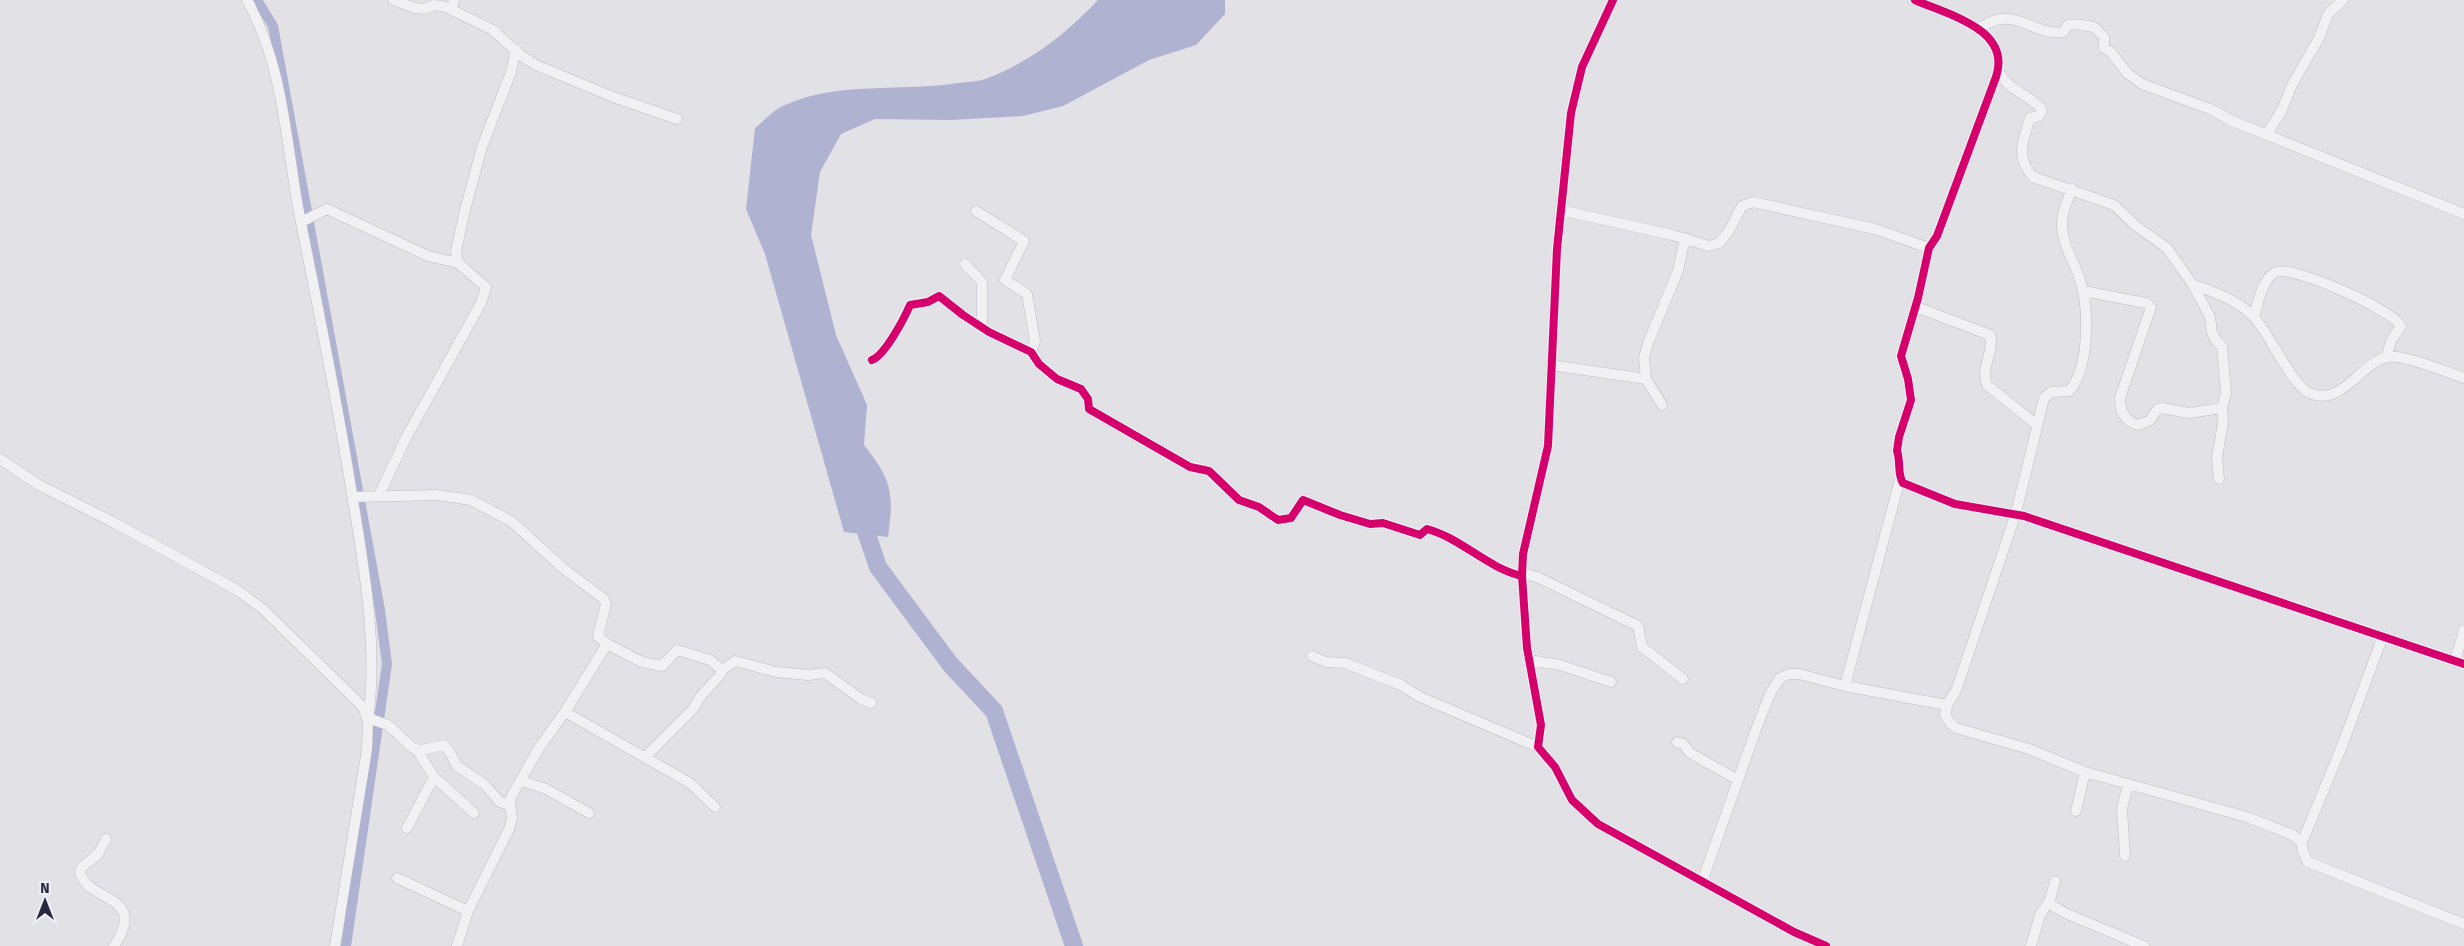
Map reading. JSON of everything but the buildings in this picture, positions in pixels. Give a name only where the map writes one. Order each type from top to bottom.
[{"type":"street","points":[[247,0],[263,30],[273,60],[355,497],[370,618],[372,660],[366,749],[336,946]]},
{"type":"street","points":[[393,0],[408,7],[424,9],[434,5],[453,5],[494,30],[536,65],[677,119]]},
{"type":"street","points":[[1538,747],[1541,725],[1525,574],[1530,520],[1547,455],[1556,366],[1572,114],[1579,76],[1612,0]]},
{"type":"street","points":[[1845,686],[1900,478],[1897,451],[1898,437],[1911,400],[1910,387],[1901,356],[1916,307],[1929,248],[1937,236],[1998,71],[2000,58],[1995,44],[1978,28],[1914,0]]},
{"type":"street","points":[[2266,134],[2282,110],[2292,85],[2319,38],[2328,14],[2343,0]]},
{"type":"street","points":[[1978,28],[2001,19],[2011,19],[2048,33],[2063,32],[2068,25],[2076,23],[2084,27],[2094,27],[2104,37],[2104,48],[2111,52],[2120,66],[2135,80],[2464,214]]},
{"type":"street","points":[[458,263],[456,251],[482,148],[511,72],[516,50]]},
{"type":"street","points":[[1998,71],[2006,84],[2031,100],[2042,110],[2039,116],[2030,118],[2021,146],[2029,173],[2036,179],[2072,189],[2114,205],[2136,226],[2166,248],[2193,285],[2210,317],[2214,338],[2222,346],[2226,393],[2222,408],[2223,423],[2218,457],[2219,479]]},
{"type":"street","points":[[2072,189],[2063,214],[2062,230],[2065,246],[2083,291],[2086,326],[2077,381],[2069,391],[2047,394],[2037,425],[2016,513],[1958,687],[1948,703],[1945,715],[1956,728],[2029,748],[2085,772],[2247,816],[2301,840]]},
{"type":"street","points":[[1565,211],[1685,238],[1709,246],[1719,243],[1729,231],[1742,206],[1753,202],[1875,229],[1929,248]]},
{"type":"street","points":[[303,220],[327,209],[428,256],[458,263],[486,287],[481,303],[375,495]]},
{"type":"street","points":[[976,211],[1000,229],[1024,241],[1005,280],[1028,294],[1035,341],[1031,352]]},
{"type":"street","points":[[1662,405],[1646,379],[1644,366],[1645,350],[1674,282],[1685,238]]},
{"type":"street","points":[[965,264],[982,282],[982,326]]},
{"type":"street","points":[[2254,317],[2262,291],[2273,274],[2284,272],[2316,280],[2373,305],[2398,321],[2401,326],[2390,341],[2386,357]]},
{"type":"street","points":[[2193,285],[2231,301],[2254,317],[2297,381],[2312,394],[2319,396],[2335,393],[2386,357],[2400,357],[2464,378]]},
{"type":"street","points":[[2083,291],[2140,302],[2151,307],[2120,398],[2121,410],[2132,424],[2139,425],[2150,420],[2157,410],[2162,408],[2189,413],[2222,408]]},
{"type":"street","points":[[872,360],[878,358],[910,305],[928,302],[939,296],[963,315],[1011,344],[1031,352],[1039,364],[1057,379],[1080,389],[1088,399],[1089,409],[1190,467],[1209,471],[1239,500],[1259,507],[1278,520],[1291,518],[1303,500],[1340,515],[1370,524],[1383,523],[1420,534],[1427,529],[1440,533],[1472,554],[1509,573],[1525,574],[1638,626],[1642,647],[1683,679]]},
{"type":"street","points":[[1916,307],[1990,335],[1992,343],[1984,365],[1987,385],[2037,425]]},
{"type":"street","points":[[1556,366],[1646,379]]},
{"type":"street","points":[[0,459],[39,485],[111,521],[237,590],[263,609],[356,698],[363,706],[369,719],[383,723],[409,746],[418,750],[444,745],[449,750],[457,766],[484,784],[500,802],[510,805]]},
{"type":"street","points":[[1900,478],[1903,484],[1909,487],[1949,502],[1978,509],[2016,513],[2459,662],[2464,630]]},
{"type":"street","points":[[355,497],[375,495],[437,495],[465,498],[492,510],[510,521],[564,569],[604,599],[606,607],[598,636],[607,644],[648,664],[662,666],[677,650],[710,660],[722,670]]},
{"type":"street","points":[[2301,840],[2305,839],[2310,827],[2384,636]]},
{"type":"street","points":[[457,946],[468,912],[505,839],[512,818],[511,797],[522,781],[539,748],[565,712],[607,644]]},
{"type":"street","points":[[1312,656],[1326,662],[1345,663],[1401,685],[1420,697],[1538,747],[1555,767],[1572,800],[1589,817],[1607,829],[1704,877],[1794,932],[1826,946]]},
{"type":"street","points":[[645,757],[693,709],[700,697],[712,687],[722,670],[735,661],[776,672],[808,675],[824,673],[861,699],[872,703]]},
{"type":"street","points":[[1534,661],[1611,682]]},
{"type":"street","points":[[1704,877],[1770,694],[1780,678],[1789,674],[1799,674],[1845,686],[1941,704],[1948,703]]},
{"type":"street","points":[[565,712],[690,782],[715,806]]},
{"type":"street","points":[[1677,742],[1683,744],[1690,753],[1738,780]]},
{"type":"street","points":[[418,750],[434,777],[474,813]]},
{"type":"street","points":[[2076,811],[2085,772]]},
{"type":"street","points":[[407,828],[434,777]]},
{"type":"street","points":[[522,781],[546,789],[589,813]]},
{"type":"street","points":[[2125,856],[2122,809],[2128,784]]},
{"type":"street","points":[[106,839],[98,854],[82,867],[80,871],[85,882],[117,904],[124,914],[124,928],[114,946]]},
{"type":"street","points":[[2301,840],[2303,852],[2308,862],[2464,924]]},
{"type":"street","points":[[396,878],[468,912]]},
{"type":"street","points":[[2031,946],[2040,915],[2048,903],[2055,881]]},
{"type":"street","points":[[2048,903],[2065,913],[2144,946]]},
{"type":"water","points":[[1098,0],[1225,0],[1225,14],[1196,45],[1149,60],[1063,106],[1023,116],[951,120],[875,119],[841,134],[820,172],[811,235],[836,335],[867,405],[864,445],[885,478],[889,488],[891,509],[888,537],[844,532],[765,254],[746,209],[755,128],[781,107],[805,98],[827,93],[870,88],[937,86],[984,79],[1019,64],[1033,55],[1074,24]]},
{"type":"waterway","points":[[257,0],[273,26],[380,610],[387,664],[346,946]]},
{"type":"waterway","points":[[860,514],[878,567],[950,664],[994,711],[1074,946]]},
{"type":"cycle path","points":[[1613,0],[1582,67],[1571,113],[1557,249],[1548,446],[1523,554],[1522,576],[1527,648],[1541,725],[1538,747],[1555,767],[1572,800],[1598,824],[1794,932],[1826,946]]},
{"type":"cycle path","points":[[1915,0],[1974,26],[1986,35],[1995,47],[1998,61],[1996,77],[1937,236],[1929,248],[1918,298],[1901,356],[1908,379],[1911,400],[1899,437],[1897,451],[1900,476],[1903,483],[1955,504],[2024,516],[2464,664]]},
{"type":"cycle path","points":[[872,360],[888,344],[910,305],[928,302],[939,296],[989,332],[1031,352],[1039,364],[1057,379],[1081,389],[1088,399],[1089,409],[1190,467],[1209,471],[1239,500],[1259,507],[1278,520],[1291,518],[1303,500],[1340,515],[1370,524],[1383,523],[1420,535],[1427,529],[1439,533],[1497,567],[1522,576]]}]
